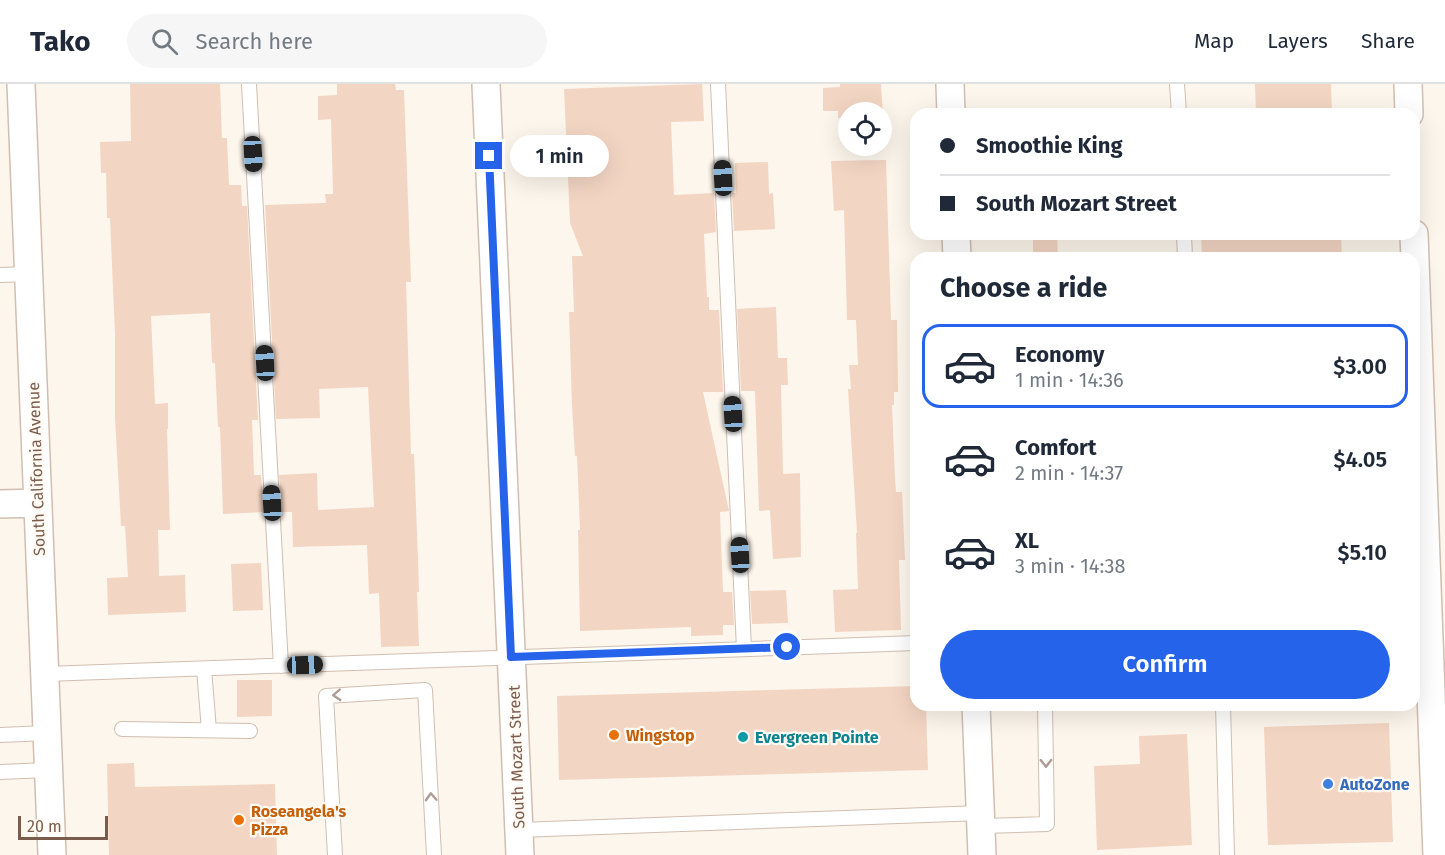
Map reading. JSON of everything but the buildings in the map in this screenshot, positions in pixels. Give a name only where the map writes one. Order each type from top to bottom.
[{"type":"street","name":"South California Avenue","points":[[21,84],[52,855]]},
{"type":"street","name":"South Mozart Street","points":[[486,84],[519,842]]},
{"type":"street","points":[[950,84],[951,108]]},
{"type":"street","points":[[1408,84],[1409,108]]},
{"type":"street","points":[[1420,336],[1437,626],[1422,672],[1437,855]]},
{"type":"street","points":[[0,504],[38,503]]},
{"type":"street","points":[[976,711],[982,855]]},
{"type":"lane","points":[[249,84],[281,666]]},
{"type":"lane","points":[[718,84],[744,649]]},
{"type":"lane","points":[[1177,84],[1179,108]]},
{"type":"lane","points":[[0,275],[28,274]]},
{"type":"lane","points":[[45,675],[910,643]]},
{"type":"lane","points":[[204,669],[209,730]]},
{"type":"lane","points":[[335,855],[326,696],[425,690],[434,855]]},
{"type":"lane","points":[[519,842],[981,819],[1047,824],[1045,711]]},
{"type":"lane","points":[[1223,711],[1227,855]]},
{"type":"lane","points":[[122,729],[250,731]]},
{"type":"lane","points":[[0,735],[47,733]]},
{"type":"lane","points":[[0,772],[48,770]]},
{"type":"place","name":"Wingstop","points":[[614,735]]},
{"type":"place","name":"Evergreen Pointe","points":[[743,737]]},
{"type":"place","name":"AutoZone","points":[[1328,784]]},
{"type":"place","name":"Roseangela's Pizza","points":[[239,820]]},
{"type":"route","points":[[489,156],[511,657],[787,647]]}]
